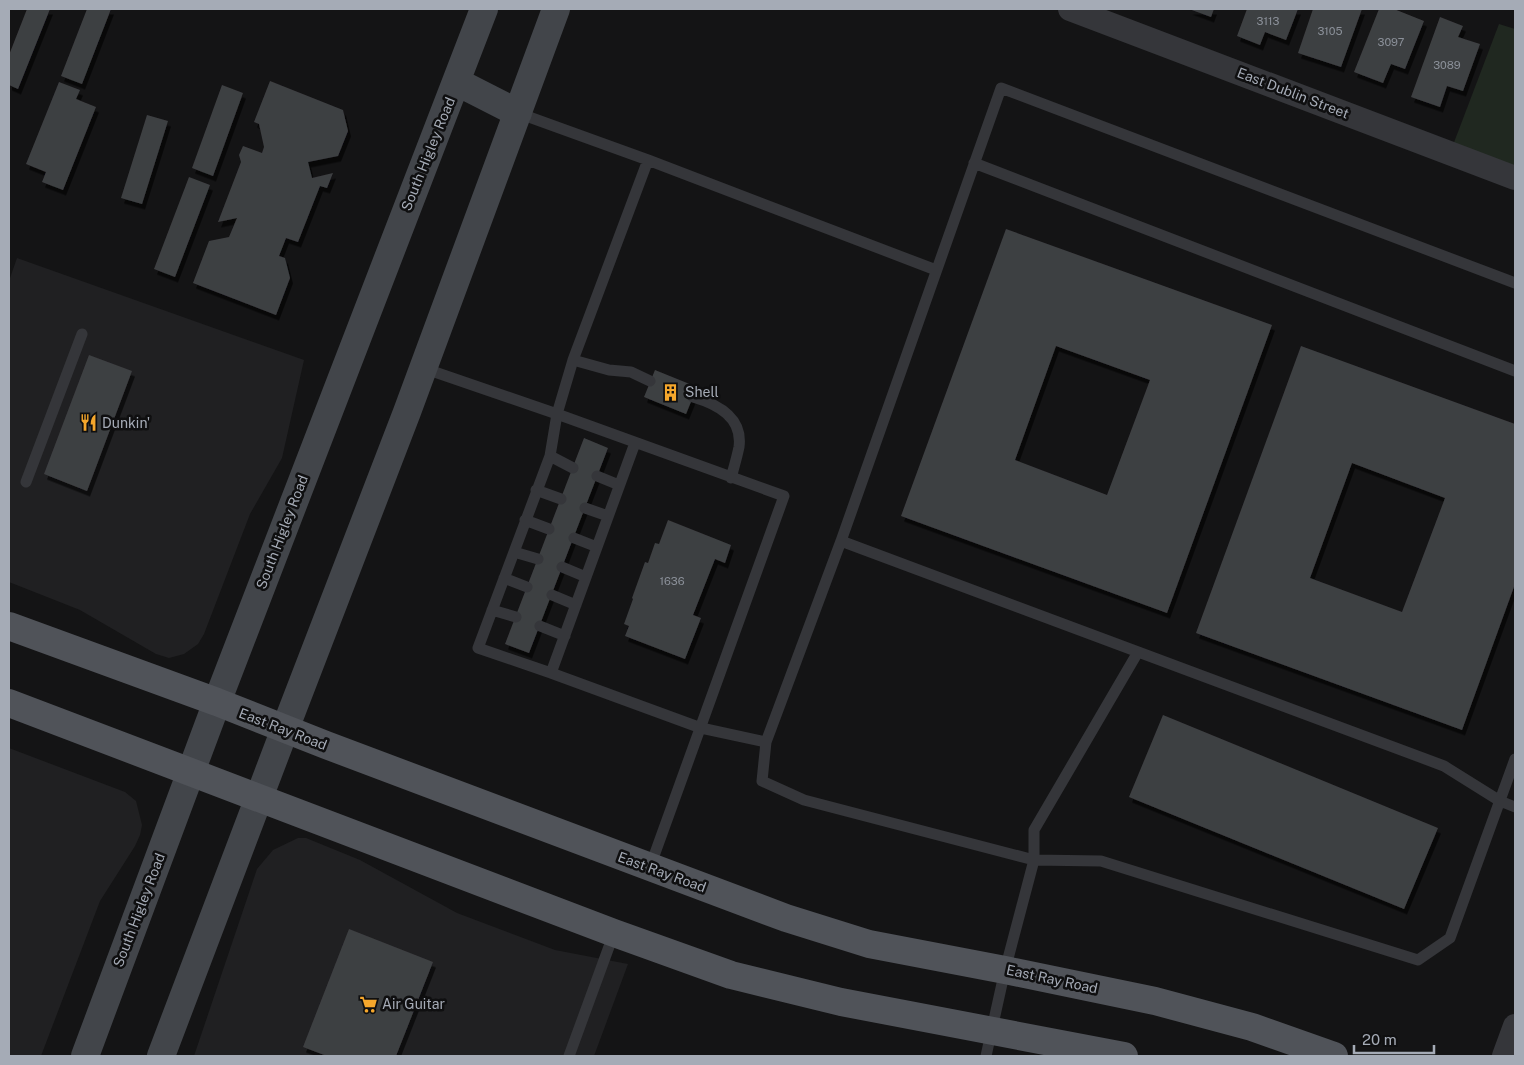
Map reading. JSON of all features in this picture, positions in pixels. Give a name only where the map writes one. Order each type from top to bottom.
[{"type":"main road","name":"South Higley Road","points":[[85,1056],[190,772],[484,9]]},
{"type":"main road","points":[[162,1056],[423,368],[556,9]]},
{"type":"main road","points":[[457,82],[518,113]]},
{"type":"main road","name":"East Ray Road","points":[[9,626],[217,702],[786,918],[869,944],[1155,1001],[1252,1027],[1334,1056]]},
{"type":"main road","points":[[9,703],[731,975],[841,1002],[988,1044],[1124,1056]]},
{"type":"street","name":"East Dublin Street","points":[[1070,9],[1515,178]]},
{"type":"street","points":[[1504,1056],[1515,1026]]},
{"type":"lane","points":[[1515,283],[1001,88],[841,541],[766,742],[762,781],[804,800],[1034,860],[1101,861],[1418,960],[1450,938],[1515,759]]},
{"type":"lane","points":[[518,113],[648,160],[936,270]]},
{"type":"lane","points":[[648,160],[573,360],[557,414],[550,456],[478,648],[701,728],[766,742]]},
{"type":"lane","points":[[974,163],[1515,371]]},
{"type":"lane","points":[[26,482],[82,334]]},
{"type":"lane","points":[[573,360],[609,370],[631,372],[650,381]]},
{"type":"lane","points":[[423,368],[784,496],[650,867]]},
{"type":"lane","points":[[693,397],[710,402],[725,410],[736,427],[739,445],[731,478]]},
{"type":"lane","points":[[551,673],[635,443]]},
{"type":"lane","points":[[550,456],[573,468]]},
{"type":"lane","points":[[597,476],[619,485]]},
{"type":"lane","points":[[536,490],[561,499]]},
{"type":"lane","points":[[585,508],[608,516]]},
{"type":"lane","points":[[525,520],[550,528]]},
{"type":"lane","points":[[574,538],[597,547]]},
{"type":"lane","points":[[841,541],[1444,766],[1500,801],[1515,807]]},
{"type":"lane","points":[[514,552],[538,559]]},
{"type":"lane","points":[[562,567],[586,577]]},
{"type":"lane","points":[[504,578],[527,586]]},
{"type":"lane","points":[[552,595],[576,605]]},
{"type":"lane","points":[[492,610],[516,617]]},
{"type":"lane","points":[[540,626],[565,636]]},
{"type":"lane","points":[[988,1044],[1034,860],[1034,830],[1138,652]]},
{"type":"lane","points":[[569,1056],[614,932]]},
{"type":"shaded area","points":[[1499,24],[1515,29],[1515,178],[1450,153]]},
{"type":"shaded area","points":[[17,258],[304,360],[282,458],[250,514],[204,634],[198,644],[184,654],[169,658],[156,654],[80,610],[9,582],[9,281]]},
{"type":"shaded area","points":[[9,748],[125,792],[136,801],[142,825],[135,846],[100,901],[41,1056],[9,1056]]},
{"type":"shaded area","points":[[298,838],[306,838],[360,860],[457,913],[555,950],[628,964],[594,1056],[194,1056],[257,869],[273,850]]},
{"type":"building","points":[[27,9],[50,9],[18,89],[9,85],[9,55]]},
{"type":"building","points":[[87,9],[111,9],[82,84],[61,76]]},
{"type":"building","points":[[1189,9],[1214,9],[1211,17]]},
{"type":"building","points":[[1247,9],[1298,9],[1286,40],[1265,32],[1260,45],[1237,36]]},
{"type":"building","points":[[1313,9],[1362,9],[1341,67],[1298,53]]},
{"type":"building","points":[[1379,9],[1394,9],[1424,21],[1405,69],[1391,64],[1383,83],[1354,72]]},
{"type":"building","points":[[1440,17],[1463,26],[1458,37],[1480,44],[1463,91],[1447,86],[1440,107],[1411,97]]},
{"type":"building","points":[[270,81],[343,110],[348,131],[338,156],[308,162],[312,178],[333,173],[327,188],[320,186],[298,242],[286,238],[279,256],[285,258],[290,278],[276,315],[193,283],[209,241],[229,237],[237,218],[218,222],[241,162],[239,155],[243,146],[262,153],[264,147],[259,124],[254,122]]},
{"type":"building","points":[[59,82],[80,90],[76,99],[96,107],[63,190],[42,182],[46,172],[26,164]]},
{"type":"building","points":[[222,85],[243,93],[213,176],[192,168]]},
{"type":"building","points":[[147,115],[168,121],[142,204],[121,198]]},
{"type":"building","points":[[189,177],[210,185],[175,277],[154,269]]},
{"type":"building","points":[[1006,229],[1272,325],[1167,613],[901,516]],"holes":[[[1056,346],[1150,380],[1107,495],[1015,460]]]},
{"type":"building","points":[[1301,346],[1515,424],[1515,584],[1462,730],[1196,633]],"holes":[[[1352,463],[1445,498],[1402,612],[1310,578]]]},
{"type":"building","name":"Dunkin'","points":[[89,355],[132,371],[87,491],[44,474]]},
{"type":"building","name":"Shell","points":[[655,370],[697,387],[686,414],[644,397]]},
{"type":"building","points":[[584,438],[608,448],[529,653],[505,644]]},
{"type":"building","points":[[668,520],[731,545],[725,563],[715,559],[693,615],[701,618],[685,659],[625,636],[629,626],[624,624],[645,562],[648,563],[655,543],[659,544]]},
{"type":"building","points":[[1163,715],[1438,828],[1404,909],[1129,797]]},
{"type":"building","name":"Air Guitar","points":[[349,929],[433,962],[396,1056],[327,1056],[303,1047]]},
{"type":"place","name":"Shell","points":[[671,392]]},
{"type":"place","name":"Dunkin'","points":[[88,423]]},
{"type":"place","name":"Air Guitar","points":[[368,1004]]}]
